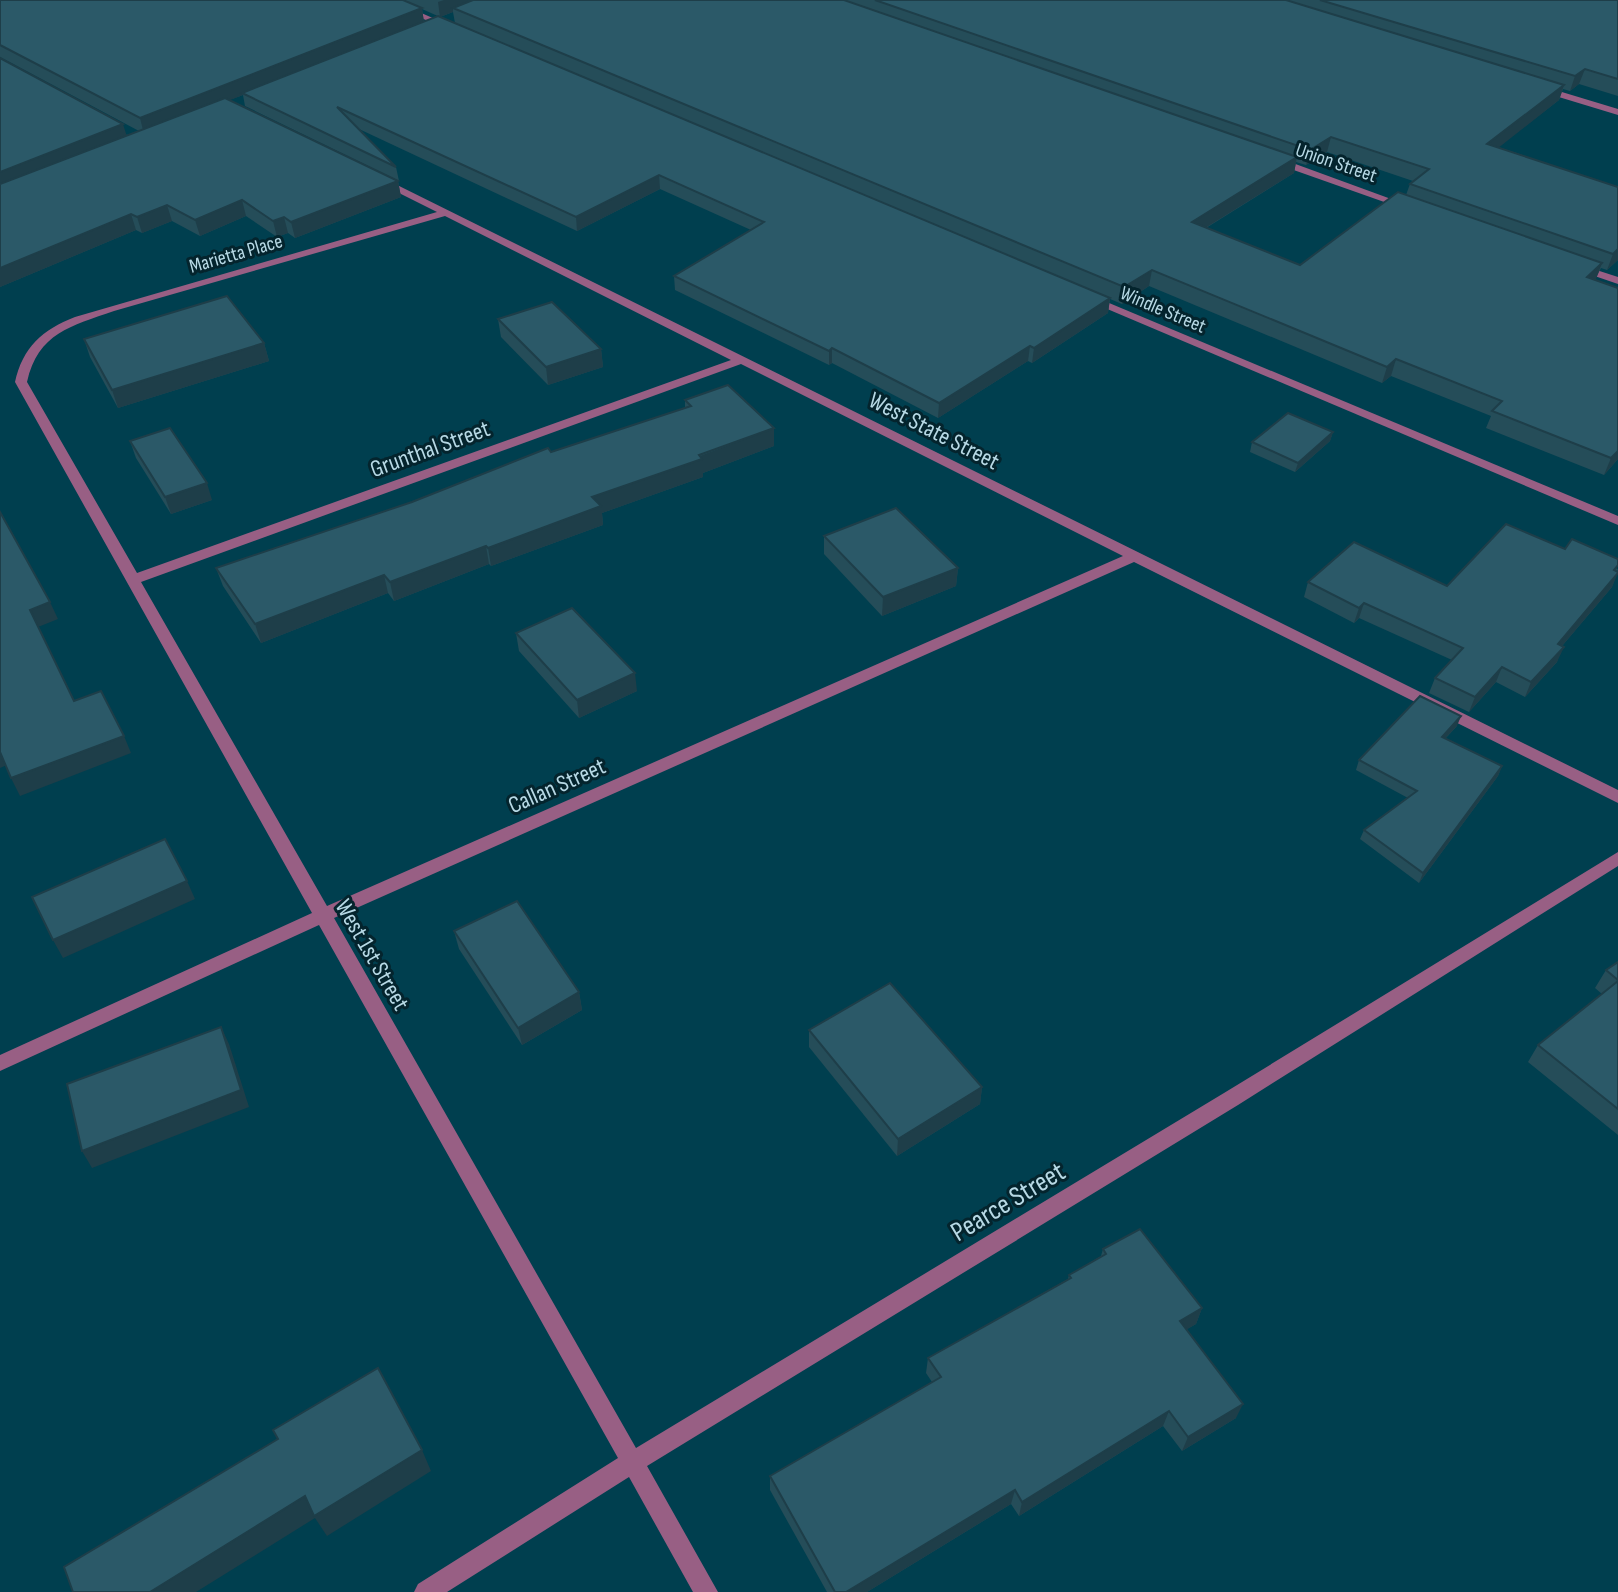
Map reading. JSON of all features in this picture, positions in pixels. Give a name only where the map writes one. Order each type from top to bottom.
[{"type":"street","points":[[385,0],[459,32]]},
{"type":"street","points":[[420,30],[455,17]]},
{"type":"street","points":[[1530,85],[1618,112]]},
{"type":"street","name":"Union Street","points":[[1262,156],[1425,213]]},
{"type":"street","name":"West State Street","points":[[363,171],[1618,797]]},
{"type":"street","name":"Marietta Place","points":[[38,340],[70,323],[110,309],[448,212]]},
{"type":"street","points":[[1573,265],[1618,281]]},
{"type":"street","name":"Windle Street","points":[[1075,292],[1618,521]]},
{"type":"street","name":"West 1st Street","points":[[38,340],[24,361],[21,382],[706,1592]]},
{"type":"street","name":"Grunthal Street","points":[[132,580],[742,360]]},
{"type":"street","name":"Callan Street","points":[[0,1063],[322,916],[1135,556]]},
{"type":"street","name":"Pearce Street","points":[[426,1592],[633,1462],[1217,1108],[1618,858]]},
{"type":"building","points":[[0,0],[403,0],[422,8],[140,118],[0,45]]},
{"type":"building","points":[[473,0],[844,0],[1297,157],[1192,222],[1300,265],[1398,192],[1602,263],[1587,277],[1618,288],[1618,451],[1611,458],[1492,411],[1502,401],[1396,359],[1387,367],[1152,270],[1124,287],[453,8]]},
{"type":"building","points":[[875,0],[1286,0],[1564,85],[1487,144],[1618,187],[1618,249],[1613,254],[1410,184],[1429,169],[1331,137],[1310,150]]},
{"type":"building","points":[[1320,0],[1618,0],[1618,79],[1585,69],[1575,76]]},
{"type":"building","points":[[438,16],[1110,298],[1034,348],[1030,346],[939,403],[832,348],[829,351],[674,276],[764,222],[659,175],[576,217],[337,107],[396,167],[242,93]]},
{"type":"building","points":[[0,58],[123,124],[0,172]]},
{"type":"building","points":[[225,98],[398,181],[291,222],[284,217],[273,221],[242,200],[195,220],[167,205],[137,217],[131,214],[0,268],[0,184]]},
{"type":"building","points":[[227,296],[264,343],[112,390],[84,339]]},
{"type":"building","points":[[552,302],[601,349],[546,367],[498,319]]},
{"type":"building","points":[[728,385],[774,428],[699,455],[702,459],[592,497],[601,506],[488,548],[486,546],[390,582],[384,575],[255,624],[216,568],[412,502],[548,448],[551,452],[691,406],[685,400]]},
{"type":"building","points":[[1288,413],[1333,432],[1298,463],[1252,442]]},
{"type":"building","points":[[170,428],[207,483],[165,497],[130,441]]},
{"type":"building","points":[[896,508],[958,568],[883,597],[824,536]]},
{"type":"building","points":[[0,512],[50,602],[30,610],[74,701],[101,691],[124,736],[11,778],[0,752]]},
{"type":"building","points":[[1506,524],[1565,549],[1572,539],[1618,559],[1614,570],[1618,573],[1558,644],[1564,647],[1531,682],[1502,667],[1475,697],[1435,678],[1463,648],[1364,603],[1359,608],[1308,582],[1354,542],[1447,586]]},
{"type":"building","points":[[572,608],[635,673],[577,700],[516,633]]},
{"type":"building","points":[[1420,696],[1461,716],[1442,737],[1502,766],[1423,873],[1364,830],[1417,791],[1359,760]]},
{"type":"building","points":[[165,839],[187,881],[53,940],[32,897]]},
{"type":"building","points":[[517,901],[579,992],[518,1028],[454,931]]},
{"type":"building","points":[[1618,962],[1618,980],[1606,970]]},
{"type":"building","points":[[1618,981],[1618,1109],[1538,1045]]},
{"type":"building","points":[[890,983],[982,1087],[898,1139],[809,1030]]},
{"type":"building","points":[[221,1027],[241,1090],[82,1151],[67,1084]]},
{"type":"building","points":[[1140,1229],[1202,1308],[1180,1321],[1243,1404],[1188,1437],[1169,1411],[1022,1502],[1015,1490],[846,1592],[835,1592],[770,1476],[941,1377],[928,1358],[1071,1278],[1069,1275],[1106,1254],[1103,1249]]},
{"type":"building","points":[[378,1368],[422,1450],[314,1516],[305,1496],[150,1592],[73,1592],[64,1567],[278,1439],[273,1430]]}]
